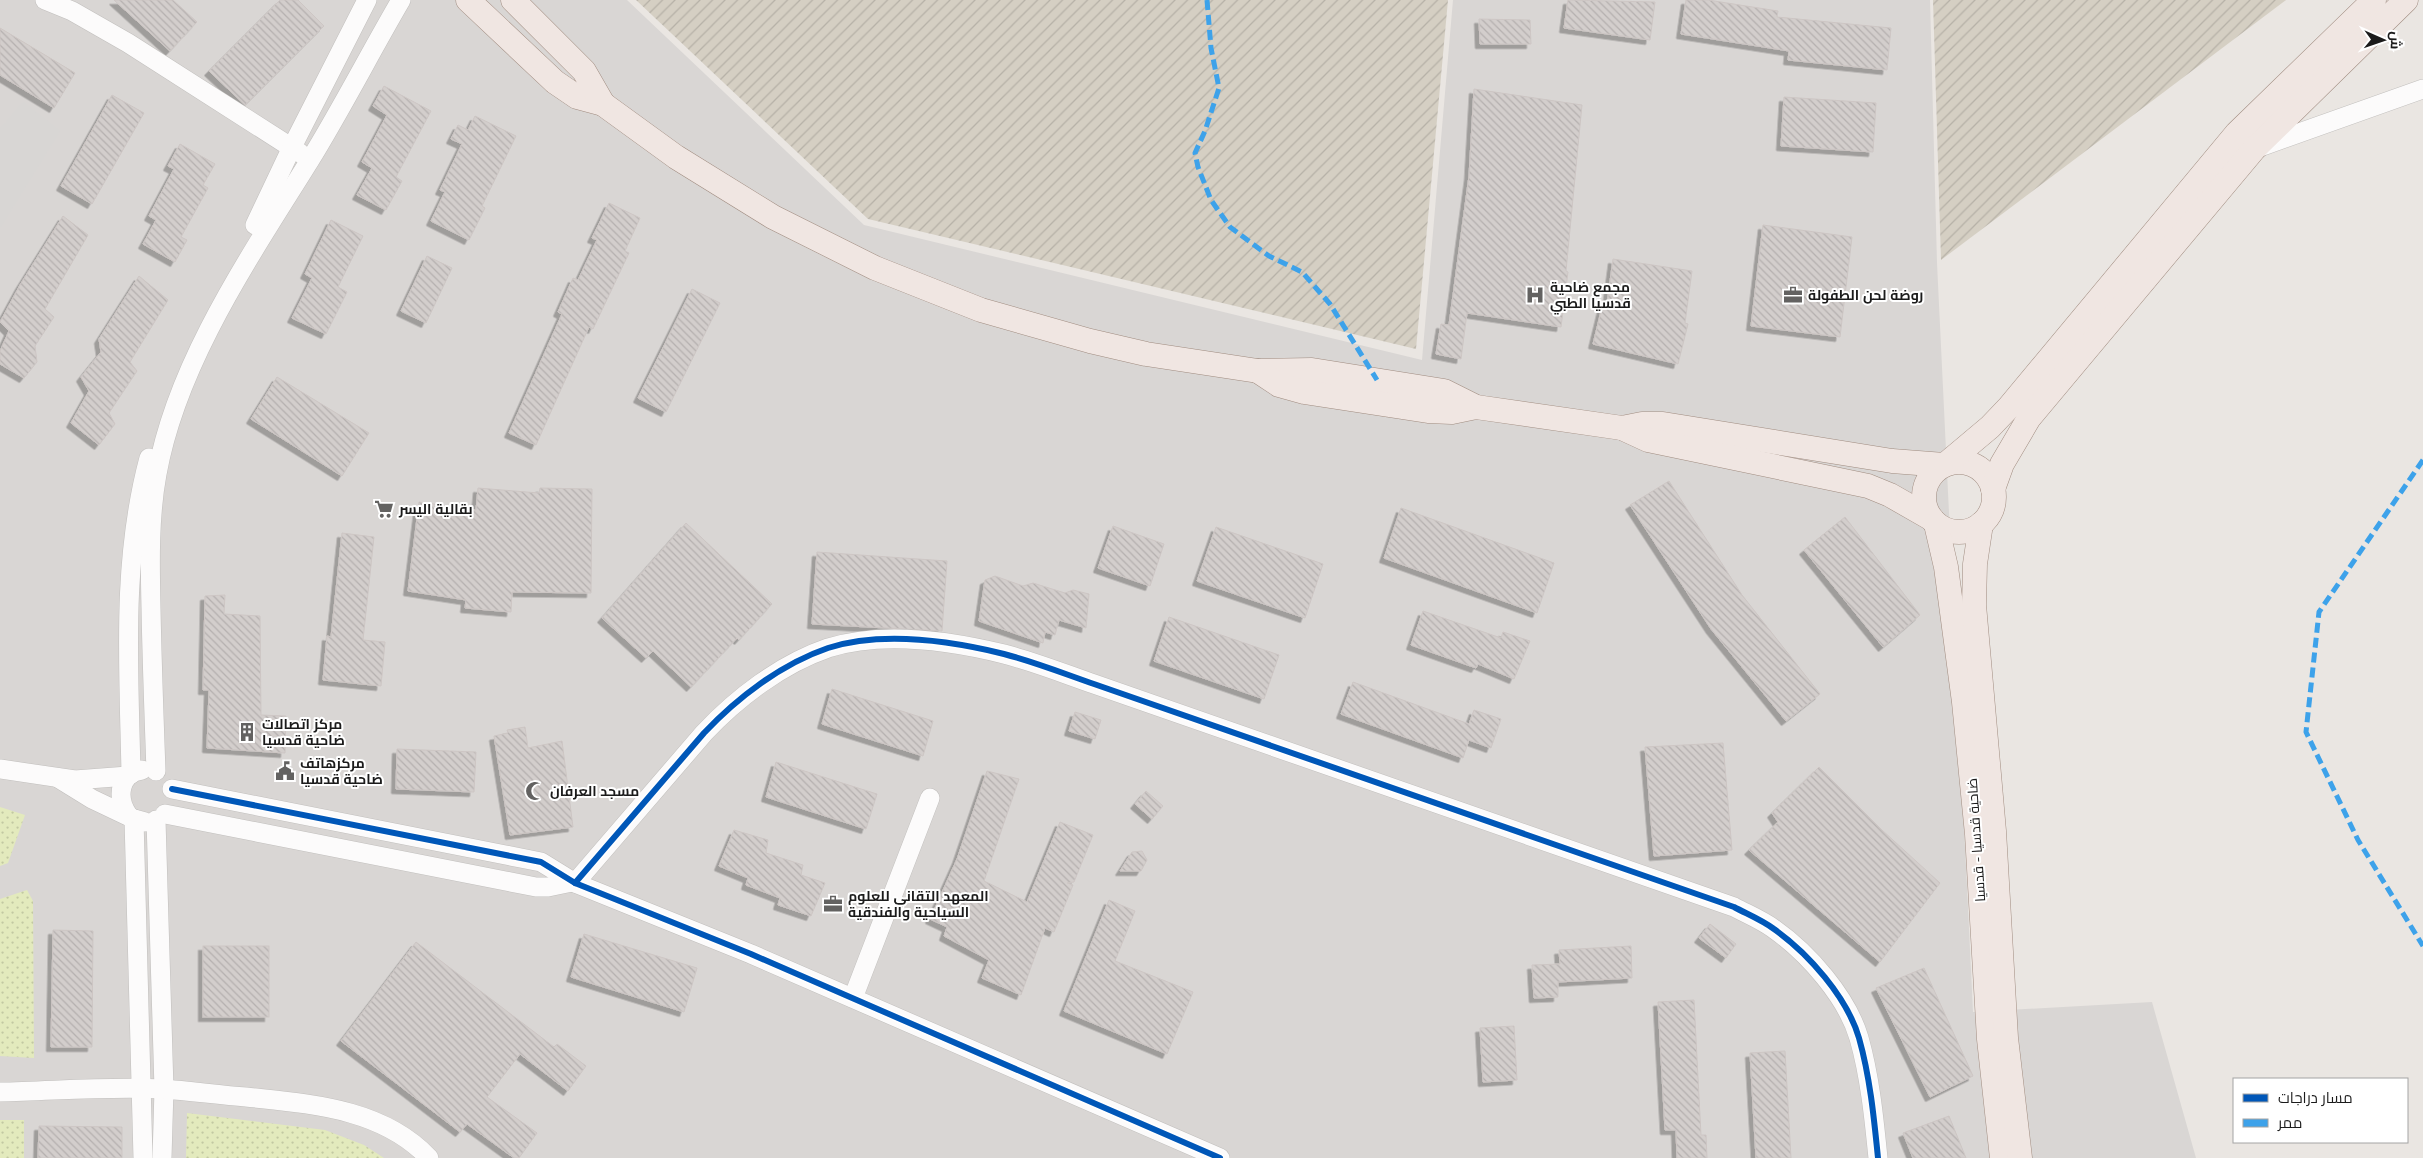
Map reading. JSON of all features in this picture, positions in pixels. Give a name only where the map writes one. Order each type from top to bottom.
[{"type":"main road","points":[[468,0],[555,82],[578,97],[604,104],[676,158],[773,217],[875,268],[981,310],[1090,341],[1164,357],[1258,371],[1312,370],[1432,389],[1455,395],[1476,407],[1622,428],[1648,440],[1845,479],[1868,486],[1890,495],[1947,530],[1959,533],[1971,530],[1982,524],[1990,514],[1993,502],[1993,489],[2010,448],[2030,418],[2254,149],[2406,0]]},
{"type":"main road","points":[[513,0],[584,71],[604,104]]},
{"type":"main road","points":[[1934,522],[1925,502],[1926,484],[1933,473],[1990,427],[2010,406],[2237,133],[2374,0]]},
{"type":"main road","points":[[1622,428],[1652,423],[1892,461],[1945,465],[1961,462],[1975,466],[1986,476],[1993,489]]},
{"type":"main road","name":"ضاحية قدسيا - قدسيا","points":[[1934,522],[1946,567],[1965,712],[1977,834],[1989,1039],[2002,1158]]},
{"type":"main road","name":"ضاحية قدسيا - قدسيا","points":[[1982,524],[1975,564],[1974,605],[1994,832],[2006,1038],[2020,1158]]},
{"type":"street","points":[[45,0],[72,11],[128,43],[310,160]]},
{"type":"street","points":[[143,1158],[131,817],[123,808],[120,791],[130,775],[128,582],[137,508],[212,314],[292,147],[367,0]]},
{"type":"street","points":[[212,314],[310,160],[400,0]]},
{"type":"street","points":[[2254,149],[2423,89]]},
{"type":"street","points":[[151,473],[150,583],[156,771]]},
{"type":"street","points":[[58,778],[92,799],[141,822],[161,817],[536,887],[548,887],[573,882],[722,714],[756,687],[790,666],[829,648],[866,642],[912,639],[955,644],[1006,654],[1734,907],[1773,928],[1809,957],[1836,993],[1858,1036],[1868,1082],[1878,1158]]},
{"type":"street","points":[[0,769],[58,778],[93,780],[130,775],[139,770],[156,771],[163,775],[172,789],[172,802],[161,817],[164,1089],[162,1158]]},
{"type":"street","points":[[172,789],[530,858],[552,867],[573,882],[751,954],[1220,1158]]},
{"type":"street","points":[[853,998],[930,798]]},
{"type":"street","points":[[0,1092],[164,1089],[335,1108],[368,1118],[398,1133],[429,1158]]},
{"type":"shaded area","points":[[0,0],[627,0],[864,225],[1422,360],[1453,0],[1930,0],[1937,263],[1973,1012],[2152,1002],[2196,1158],[0,1158]]},
{"type":"shaded area","points":[[636,0],[1448,0],[1416,349],[868,219]]},
{"type":"shaded area","points":[[1933,0],[2286,0],[1941,260]]},
{"type":"shaded area","points":[[23,102],[60,131],[0,228],[0,129]]},
{"type":"green space","points":[[0,807],[25,815],[8,863],[0,866]]},
{"type":"green space","points":[[27,890],[33,901],[34,1058],[0,1056],[0,899]]},
{"type":"green space","points":[[187,1113],[325,1130],[364,1145],[384,1158],[186,1158]]},
{"type":"green space","points":[[0,1120],[24,1120],[24,1158],[0,1158]]},
{"type":"building","points":[[114,0],[173,0],[197,22],[170,51]]},
{"type":"building","points":[[280,0],[298,0],[324,26],[245,105],[209,71]]},
{"type":"building","points":[[1568,0],[1655,2],[1650,40],[1564,28]]},
{"type":"building","points":[[1686,0],[1708,0],[1778,11],[1777,17],[1891,28],[1887,70],[1788,60],[1789,51],[1681,34]]},
{"type":"building","points":[[1479,19],[1530,20],[1531,44],[1480,44]]},
{"type":"building","points":[[0,28],[75,73],[54,108],[0,75]]},
{"type":"building","points":[[384,86],[431,111],[396,177],[402,181],[386,210],[357,195],[372,168],[362,162],[387,115],[373,106]]},
{"type":"building","points":[[1474,89],[1582,105],[1566,271],[1568,272],[1561,327],[1467,313],[1461,359],[1436,354],[1441,324],[1449,325],[1469,176]]},
{"type":"building","points":[[112,95],[144,113],[92,204],[61,186]]},
{"type":"building","points":[[1784,97],[1876,103],[1873,152],[1781,146]]},
{"type":"building","points":[[475,116],[516,136],[482,206],[485,208],[469,240],[431,221],[445,192],[440,190],[462,144],[451,139],[458,125],[468,130]]},
{"type":"building","points":[[180,144],[215,164],[203,185],[208,188],[181,237],[187,240],[175,262],[143,244],[156,220],[149,216],[174,169],[168,166]]},
{"type":"building","points":[[609,203],[640,218],[625,251],[629,253],[593,329],[589,327],[536,445],[509,433],[562,314],[558,312],[573,278],[578,280],[597,240],[592,238]]},
{"type":"building","points":[[63,216],[88,235],[45,309],[54,317],[35,346],[37,362],[24,378],[0,364],[0,351],[9,331],[0,322],[20,285]]},
{"type":"building","points":[[331,220],[363,236],[338,287],[347,292],[326,334],[292,318],[312,278],[305,274]]},
{"type":"building","points":[[1763,225],[1852,237],[1840,337],[1751,326]]},
{"type":"building","points":[[427,256],[452,268],[426,323],[401,311]]},
{"type":"building","points":[[1613,259],[1692,271],[1685,323],[1688,324],[1678,364],[1593,344],[1603,303],[1607,304]]},
{"type":"building","points":[[139,276],[168,300],[130,362],[137,371],[109,413],[115,424],[99,445],[71,423],[89,391],[81,377],[101,352],[99,339]]},
{"type":"building","points":[[692,289],[720,303],[666,412],[638,398]]},
{"type":"building","points":[[277,377],[369,433],[342,476],[251,419]]},
{"type":"building","points":[[1669,481],[1742,595],[1820,694],[1786,721],[1711,629],[1630,505]]},
{"type":"building","points":[[478,488],[539,493],[540,488],[592,489],[591,593],[512,592],[511,612],[465,608],[466,600],[408,591],[419,502],[476,510]]},
{"type":"building","points":[[1401,508],[1554,563],[1537,613],[1384,558]]},
{"type":"building","points":[[1845,517],[1920,615],[1883,647],[1804,550]]},
{"type":"building","points":[[686,523],[772,604],[739,640],[737,638],[691,687],[653,651],[646,658],[602,618]]},
{"type":"building","points":[[1113,526],[1164,544],[1150,586],[1098,568]]},
{"type":"building","points":[[1216,527],[1323,564],[1305,618],[1197,581]]},
{"type":"building","points":[[342,533],[374,537],[363,640],[385,642],[381,686],[323,680],[327,636],[331,637]]},
{"type":"building","points":[[817,552],[947,561],[942,631],[812,624]]},
{"type":"building","points":[[995,576],[1023,586],[1033,583],[1065,593],[1073,590],[1089,594],[1086,628],[1059,620],[1055,635],[1045,632],[1043,643],[979,621],[985,580]]},
{"type":"building","points":[[225,595],[224,614],[260,616],[261,715],[286,716],[285,753],[207,748],[209,690],[203,690],[205,596]]},
{"type":"building","points":[[1423,611],[1501,638],[1503,632],[1530,641],[1514,679],[1478,664],[1476,668],[1411,645]]},
{"type":"building","points":[[1169,617],[1279,655],[1264,699],[1154,661]]},
{"type":"building","points":[[1353,682],[1469,724],[1474,710],[1501,719],[1491,748],[1469,740],[1463,758],[1341,714]]},
{"type":"building","points":[[832,689],[933,721],[923,756],[822,724]]},
{"type":"building","points":[[1075,712],[1101,720],[1095,739],[1069,731]]},
{"type":"building","name":"مسجد العرفان","points":[[525,727],[528,748],[562,741],[573,827],[510,835],[494,736],[508,733],[507,730]]},
{"type":"building","points":[[1723,743],[1732,850],[1654,856],[1645,747]]},
{"type":"building","points":[[397,749],[476,752],[474,792],[396,789]]},
{"type":"building","points":[[776,762],[877,794],[866,829],[766,797]]},
{"type":"building","points":[[1819,767],[1882,830],[1940,883],[1880,962],[1749,850],[1778,822],[1772,813]]},
{"type":"building","points":[[987,771],[1019,779],[984,881],[1027,902],[1060,822],[1093,835],[1074,882],[1067,883],[1073,885],[1054,932],[1045,928],[1021,995],[982,978],[989,960],[944,936],[947,927],[930,919],[957,859]]},
{"type":"building","points":[[1146,791],[1163,806],[1152,819],[1135,804]]},
{"type":"building","points":[[734,830],[768,840],[766,853],[803,865],[801,875],[825,883],[811,916],[778,905],[780,898],[746,885],[748,878],[719,866]]},
{"type":"building","points":[[1142,851],[1147,860],[1141,871],[1120,871],[1132,852]]},
{"type":"building","points":[[1109,900],[1135,911],[1115,961],[1193,992],[1167,1054],[1064,1011]]},
{"type":"building","points":[[1710,924],[1736,944],[1726,958],[1699,938]]},
{"type":"building","points":[[53,930],[93,931],[92,1047],[51,1047]]},
{"type":"building","points":[[584,934],[697,968],[684,1012],[571,977]]},
{"type":"building","points":[[416,942],[554,1047],[557,1044],[586,1066],[568,1091],[520,1054],[487,1097],[537,1133],[519,1158],[514,1158],[467,1124],[460,1132],[341,1041]]},
{"type":"building","points":[[203,946],[269,946],[269,1017],[203,1017]]},
{"type":"building","points":[[1631,946],[1632,978],[1558,982],[1558,997],[1534,998],[1532,965],[1560,964],[1559,950]]},
{"type":"building","points":[[1924,968],[1973,1076],[1930,1097],[1876,988]]},
{"type":"building","points":[[1694,1000],[1701,1135],[1706,1135],[1707,1158],[1677,1158],[1676,1130],[1665,1130],[1658,1002]]},
{"type":"building","points":[[1514,1026],[1517,1080],[1483,1082],[1480,1028]]},
{"type":"building","points":[[1785,1051],[1791,1158],[1756,1158],[1750,1053]]},
{"type":"building","points":[[1949,1116],[1966,1158],[1913,1158],[1903,1133]]},
{"type":"building","points":[[39,1126],[122,1127],[122,1158],[38,1158]]},
{"type":"marked path","points":[[1207,0],[1211,48],[1219,88],[1205,131],[1195,153],[1198,167],[1211,200],[1230,227],[1269,256],[1302,272],[1330,304],[1377,380]]},
{"type":"marked path","points":[[2423,460],[2319,612],[2306,732],[2358,840],[2423,946]]},
{"type":"cycle path","points":[[575,883],[704,733],[745,695],[793,663],[828,648],[871,640],[916,640],[983,649],[1038,664],[1734,907],[1765,923],[1787,939],[1813,963],[1836,992],[1853,1023],[1859,1038],[1869,1083],[1878,1158]]},
{"type":"cycle path","points":[[172,789],[541,862],[575,883],[751,954],[1220,1158]]},
{"type":"place","name":"مجمع ضاحية قدسيا الطبي","points":[[1535,295]]},
{"type":"place","name":"روضة لحن الطفولة","points":[[1793,295]]},
{"type":"place","name":"بقالية اليسر","points":[[384,509]]},
{"type":"place","name":"مركز اتصالات ضاحية قدسيا","points":[[247,732]]},
{"type":"place","name":"مركزهاتف ضاحية قدسيا","points":[[285,771]]},
{"type":"place","name":"مسجد العرفان","points":[[535,791]]},
{"type":"place","name":"المعهد التقاني للعلوم السياحية والفندقية","points":[[833,904]]}]
